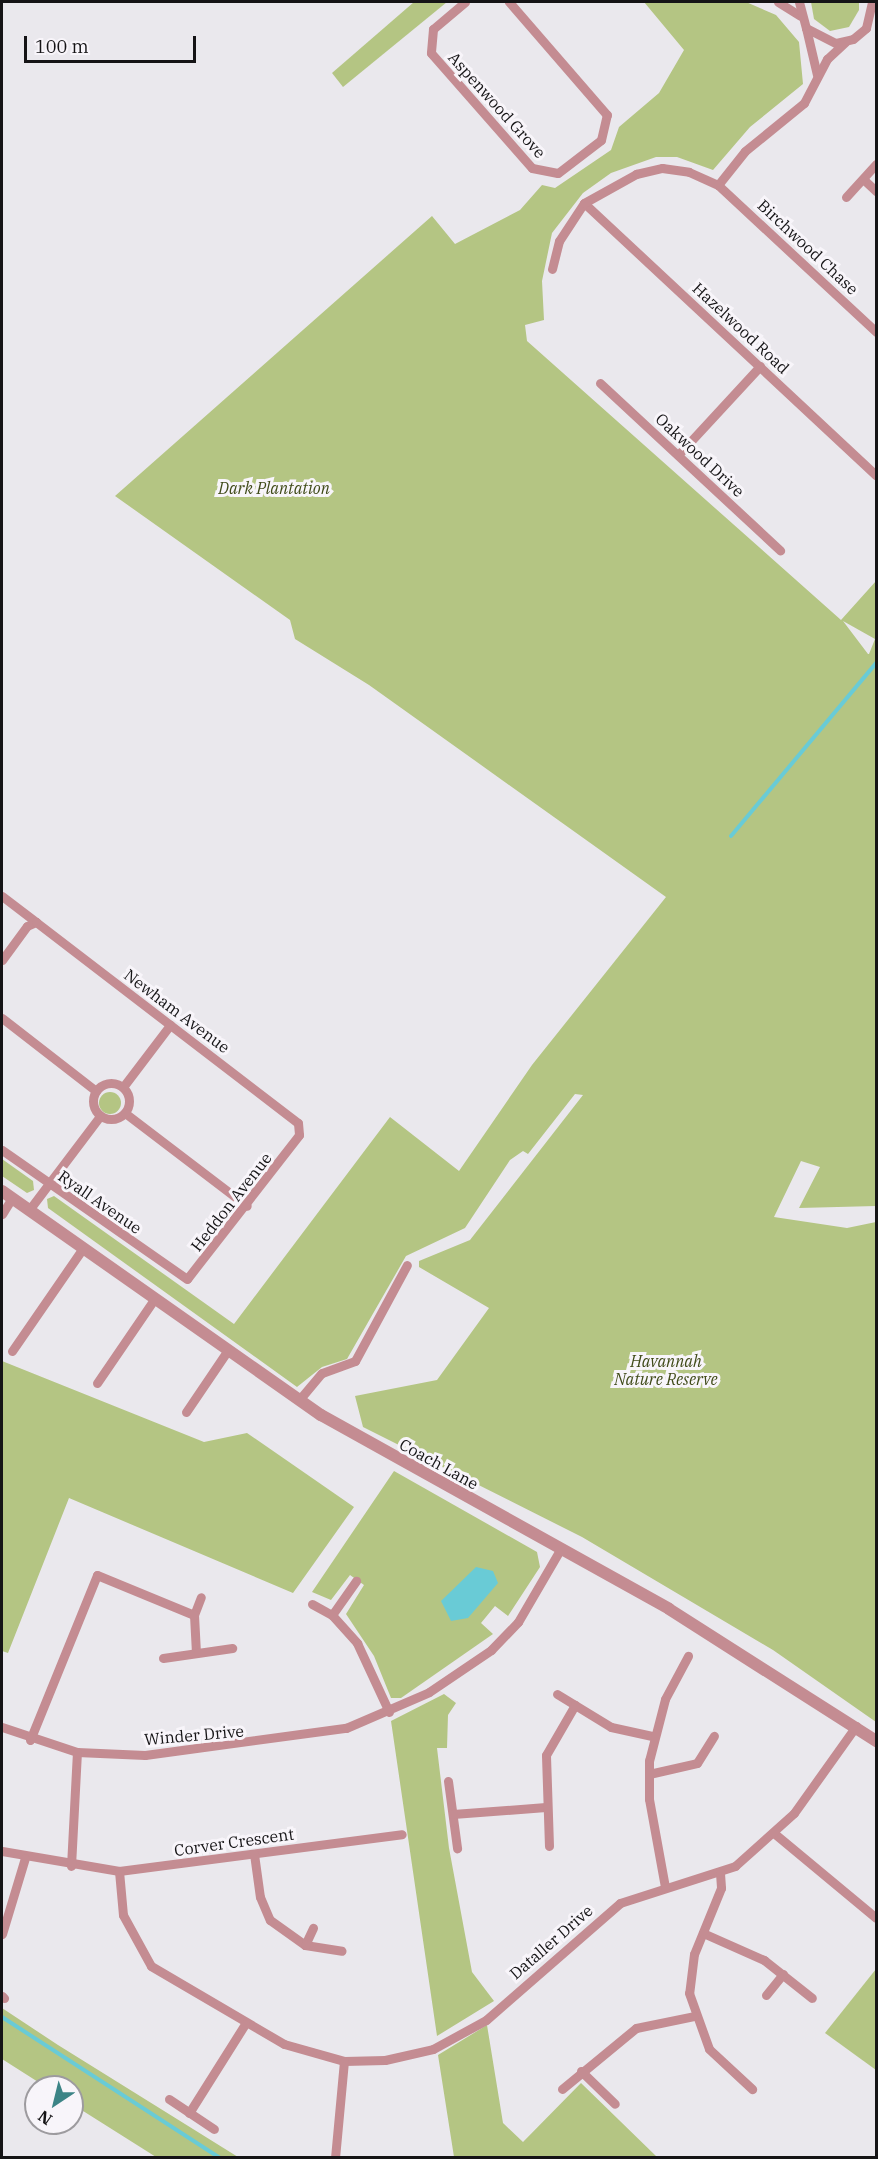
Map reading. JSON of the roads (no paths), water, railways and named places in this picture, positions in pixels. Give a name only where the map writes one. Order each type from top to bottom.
[{"type":"street","name":"Aspenwood Grove","points":[[465,2],[433,29],[431,53],[532,168],[558,173],[602,140],[607,115],[509,2]]},
{"type":"street","points":[[778,2],[800,16]]},
{"type":"street","points":[[799,2],[800,16],[806,28],[817,75]]},
{"type":"street","points":[[866,28],[875,2]]},
{"type":"street","points":[[552,269],[559,241],[584,203],[622,179],[662,168],[718,185],[745,151],[804,103],[817,75],[844,42],[866,28],[876,27]]},
{"type":"street","points":[[806,28],[820,39],[844,42]]},
{"type":"street","points":[[846,197],[876,164]]},
{"type":"street","points":[[863,178],[876,191]]},
{"type":"street","name":"Birchwood Chase","points":[[718,185],[876,332]]},
{"type":"street","name":"Hazelwood Road","points":[[584,203],[876,475]]},
{"type":"street","points":[[678,455],[760,366]]},
{"type":"street","name":"Oakwood Drive","points":[[600,383],[780,550]]},
{"type":"street","name":"Newham Avenue","points":[[2,896],[32,924],[298,1123],[299,1135]]},
{"type":"street","points":[[2,960],[32,924]]},
{"type":"street","points":[[2,1018],[96,1091]]},
{"type":"street","points":[[123,1087],[170,1025]]},
{"type":"street","points":[[113,1083],[123,1087],[129,1097],[125,1113],[110,1120],[100,1116],[93,1100],[96,1091],[113,1083]]},
{"type":"street","points":[[125,1113],[247,1206]]},
{"type":"street","points":[[29,1210],[100,1116]]},
{"type":"street","name":"Heddon Avenue","points":[[182,1277],[192,1277],[299,1135]]},
{"type":"street","name":"Ryall Avenue","points":[[2,1150],[182,1277]]},
{"type":"street","name":"Coach Lane","points":[[2,1191],[299,1400],[561,1548],[856,1726],[876,1741]]},
{"type":"street","points":[[2,1214],[12,1198]]},
{"type":"street","points":[[12,1351],[83,1248]]},
{"type":"street","points":[[299,1400],[321,1373],[355,1361],[407,1265]]},
{"type":"street","points":[[97,1383],[155,1298]]},
{"type":"street","points":[[186,1412],[228,1350]]},
{"type":"street","name":"Winder Drive","points":[[2,1727],[30,1740],[76,1752],[198,1752],[346,1728],[389,1712],[462,1673],[491,1650],[518,1622],[561,1548]]},
{"type":"street","points":[[30,1740],[97,1575],[194,1615]]},
{"type":"street","points":[[332,1615],[356,1581]]},
{"type":"street","points":[[196,1653],[194,1615],[201,1597]]},
{"type":"street","points":[[312,1604],[332,1615],[357,1643],[389,1712]]},
{"type":"street","points":[[163,1658],[232,1648]]},
{"type":"street","points":[[665,1887],[648,1774],[652,1736],[665,1699],[688,1656]]},
{"type":"street","points":[[557,1694],[611,1727],[652,1736]]},
{"type":"street","points":[[549,1846],[546,1755],[575,1705]]},
{"type":"street","name":"Dataller Drive","points":[[119,1871],[123,1915],[140,1954],[245,2024],[284,2044],[344,2061],[403,2056],[459,2037],[620,1903],[665,1887],[720,1873],[775,1834],[856,1726]]},
{"type":"street","points":[[648,1774],[697,1762],[714,1736]]},
{"type":"street","points":[[71,1866],[76,1752]]},
{"type":"street","points":[[448,1781],[457,1848]]},
{"type":"street","points":[[453,1814],[546,1807]]},
{"type":"street","name":"Corver Crescent","points":[[2,1851],[25,1858],[71,1866],[119,1871],[402,1834]]},
{"type":"street","points":[[775,1834],[876,1918]]},
{"type":"street","points":[[254,1854],[266,1914],[305,1945],[342,1951]]},
{"type":"street","points":[[2,1934],[25,1858]]},
{"type":"street","points":[[720,1873],[721,1888],[691,1971],[694,2016],[709,2049],[752,2089]]},
{"type":"street","points":[[305,1945],[313,1928]]},
{"type":"street","points":[[703,1933],[765,1960],[812,1998]]},
{"type":"street","points":[[766,1995],[783,1974]]},
{"type":"street","points":[[562,2089],[580,2071],[636,2028],[694,2016]]},
{"type":"street","points":[[189,2113],[245,2024]]},
{"type":"street","points":[[335,2157],[344,2061]]},
{"type":"street","points":[[580,2071],[615,2104]]},
{"type":"street","points":[[169,2099],[214,2129]]},
{"type":"water","points":[[476,1567],[493,1571],[498,1583],[468,1618],[451,1621],[441,1601]]},
{"type":"waterway","points":[[731,836],[876,663]]},
{"type":"waterway","points":[[2,2017],[220,2158]]},
{"type":"park label","name":"Dark Plantation","points":[[274,488]]},
{"type":"park label","name":"Havannah Nature Reserve","points":[[666,1370]]}]
